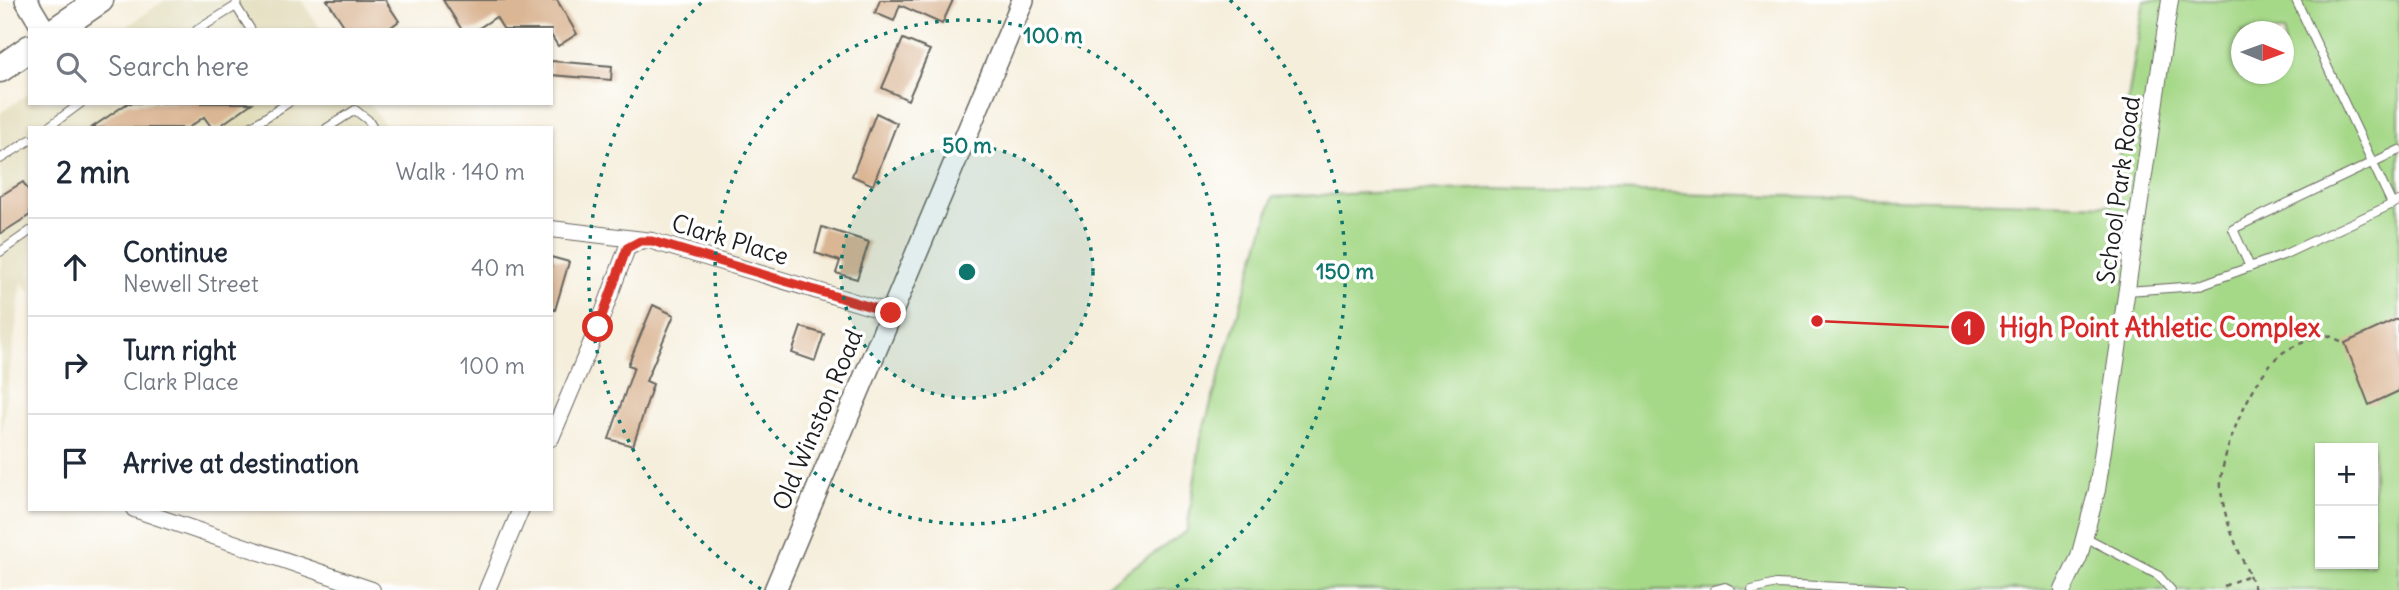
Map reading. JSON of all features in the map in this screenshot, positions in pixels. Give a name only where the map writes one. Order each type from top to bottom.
[{"type":"main road","points":[[59,28],[100,0]]},
{"type":"main road","points":[[0,69],[28,49]]},
{"type":"street","points":[[26,0],[43,28]]},
{"type":"street","name":"Old Winston Road","points":[[775,590],[1023,0]]},
{"type":"street","name":"School Park Road","points":[[2063,590],[2079,557],[2097,490],[2170,0]]},
{"type":"street","name":"Clark Place","points":[[553,229],[652,241],[891,313]]},
{"type":"street","points":[[553,433],[598,327],[627,248],[640,241]]},
{"type":"street","points":[[140,511],[372,590]]},
{"type":"street","points":[[487,590],[520,511]]},
{"type":"lane","points":[[2127,291],[2197,286],[2283,255],[2396,203],[2372,163],[2296,0]]},
{"type":"lane","points":[[200,28],[236,3],[250,28]]},
{"type":"lane","points":[[50,126],[78,105]]},
{"type":"lane","points":[[252,126],[285,105]]},
{"type":"lane","points":[[330,126],[355,110],[372,126]]},
{"type":"lane","points":[[0,159],[28,141]]},
{"type":"lane","points":[[2250,267],[2233,229],[2399,150]]},
{"type":"lane","points":[[0,252],[28,232]]},
{"type":"lane","points":[[2085,537],[2158,576],[2171,590]]},
{"type":"lane","points":[[1752,590],[1776,584],[1903,590]]},
{"type":"lane","points":[[1714,590],[1725,587],[1731,590]]},
{"type":"path","points":[[2255,590],[2228,525],[2221,486],[2228,444],[2245,406],[2270,366],[2281,354],[2325,334],[2345,343]]},
{"type":"path","points":[[2224,586],[2249,575]]},
{"type":"shaded area","points":[[165,0],[301,0],[320,28],[125,28]]},
{"type":"shaded area","points":[[28,94],[28,105],[371,105],[385,126],[28,126],[28,290],[22,282],[0,441],[0,113]]},
{"type":"green space","points":[[2144,0],[2399,0],[2399,590],[1099,590],[1187,531],[1201,437],[1273,197],[1494,188],[2111,205]]},
{"type":"building","points":[[327,0],[385,0],[399,21],[390,28],[346,28]]},
{"type":"building","points":[[443,0],[557,0],[577,34],[558,46],[553,38],[553,28],[503,28],[496,17],[479,28],[461,28]]},
{"type":"building","points":[[880,0],[953,0],[942,24],[900,5],[894,21],[875,13]]},
{"type":"building","points":[[903,39],[930,50],[908,100],[882,88]]},
{"type":"building","points":[[553,61],[612,66],[611,80],[553,75]]},
{"type":"building","points":[[125,105],[249,105],[220,126],[211,126],[204,117],[191,126],[94,126]]},
{"type":"building","points":[[876,113],[897,123],[873,185],[852,176]]},
{"type":"building","points":[[23,182],[28,190],[28,216],[0,234],[0,196]]},
{"type":"building","points":[[822,227],[869,242],[857,279],[836,273],[840,261],[815,253]]},
{"type":"building","points":[[553,258],[569,262],[553,310]]},
{"type":"building","points":[[653,305],[674,315],[646,381],[653,384],[633,446],[609,439],[634,367],[628,365]]},
{"type":"building","points":[[2399,318],[2399,391],[2369,405],[2345,343]]},
{"type":"building","points":[[801,327],[824,334],[815,361],[792,353]]},
{"type":"place","name":"High Point Athletic Complex","points":[[1817,321]]},
{"type":"route","points":[[598,327],[627,248],[640,241],[652,241],[891,313]]}]
